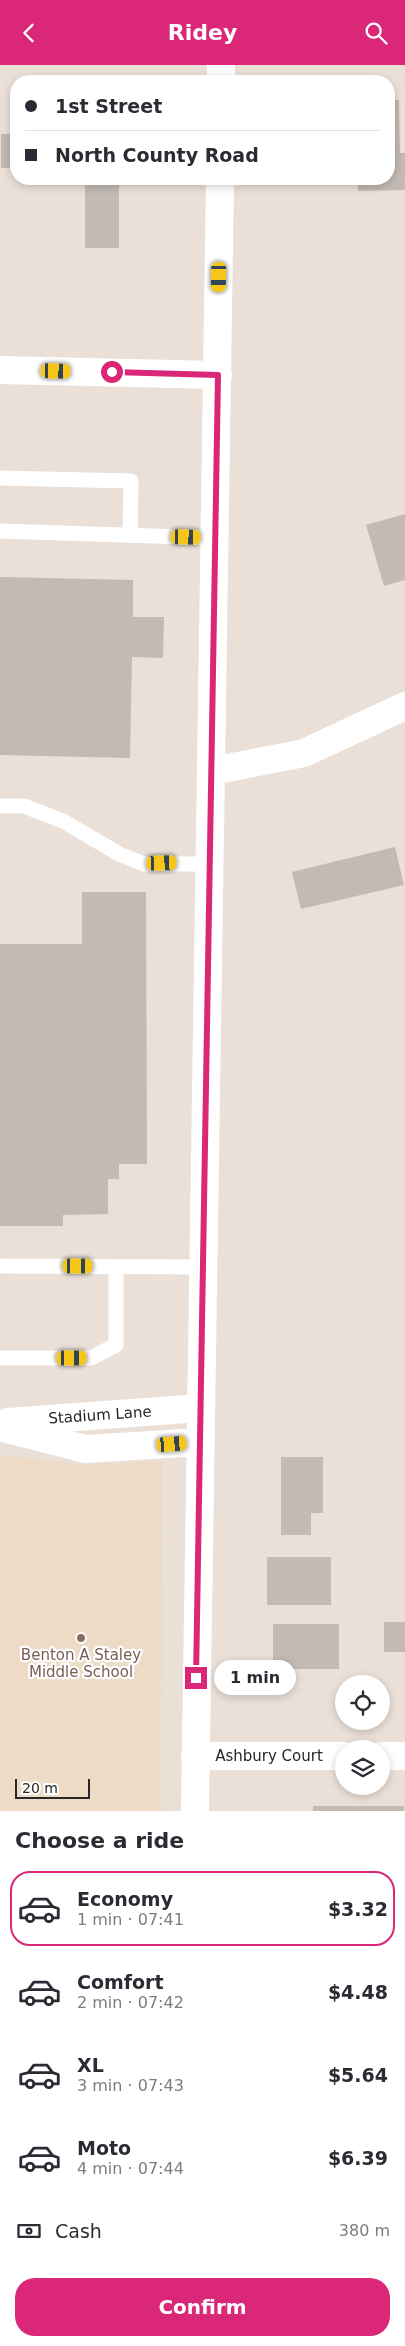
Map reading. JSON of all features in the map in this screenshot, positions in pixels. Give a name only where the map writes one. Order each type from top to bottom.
[{"type":"street","points":[[195,1811],[220,185]]},
{"type":"street","points":[[0,370],[218,375]]},
{"type":"street","points":[[212,771],[304,753],[405,705]]},
{"type":"street","name":"Stadium Lane","points":[[0,1423],[201,1408]]},
{"type":"street","name":"Stadium Lane","points":[[0,1427],[85,1449],[200,1442]]},
{"type":"street","name":"Ashbury Court","points":[[195,1756],[335,1756]]},
{"type":"street","points":[[390,1756],[405,1756]]},
{"type":"lane","points":[[0,478],[131,481],[130,535]]},
{"type":"lane","points":[[0,531],[215,538]]},
{"type":"lane","points":[[0,805],[24,806],[63,821],[119,854],[144,864],[210,864]]},
{"type":"lane","points":[[0,1266],[204,1267]]},
{"type":"lane","points":[[0,1358],[90,1358],[116,1345],[116,1267]]},
{"type":"shaded area","name":"Benton A Staley Middle School","points":[[0,1455],[83,1465],[162,1461],[161,1811],[0,1811]]},
{"type":"building","points":[[395,100],[399,100],[400,153],[405,153],[405,190],[358,191],[358,185],[395,185]]},
{"type":"building","points":[[1,134],[10,134],[10,168],[1,168]]},
{"type":"building","points":[[85,185],[119,185],[119,248],[85,248]]},
{"type":"building","points":[[405,514],[405,580],[384,586],[366,525]]},
{"type":"building","points":[[0,577],[133,580],[133,617],[164,617],[163,658],[132,657],[130,758],[0,755]]},
{"type":"building","points":[[395,847],[404,885],[301,909],[292,872]]},
{"type":"building","points":[[82,892],[146,892],[147,1164],[119,1164],[119,1179],[108,1179],[108,1214],[63,1215],[63,1226],[0,1226],[0,944],[82,944]]},
{"type":"building","points":[[281,1457],[323,1457],[323,1513],[311,1513],[311,1535],[281,1535]]},
{"type":"building","points":[[267,1557],[331,1557],[331,1605],[267,1605]]},
{"type":"building","points":[[384,1622],[405,1622],[405,1652],[384,1652]]},
{"type":"building","points":[[273,1624],[339,1624],[339,1669],[273,1669]]},
{"type":"building","points":[[313,1806],[404,1806],[404,1811],[313,1811]]},
{"type":"place","name":"Benton A Staley Middle School","points":[[81,1638]]},
{"type":"route","points":[[112,372],[218,375],[196,1678]]}]
